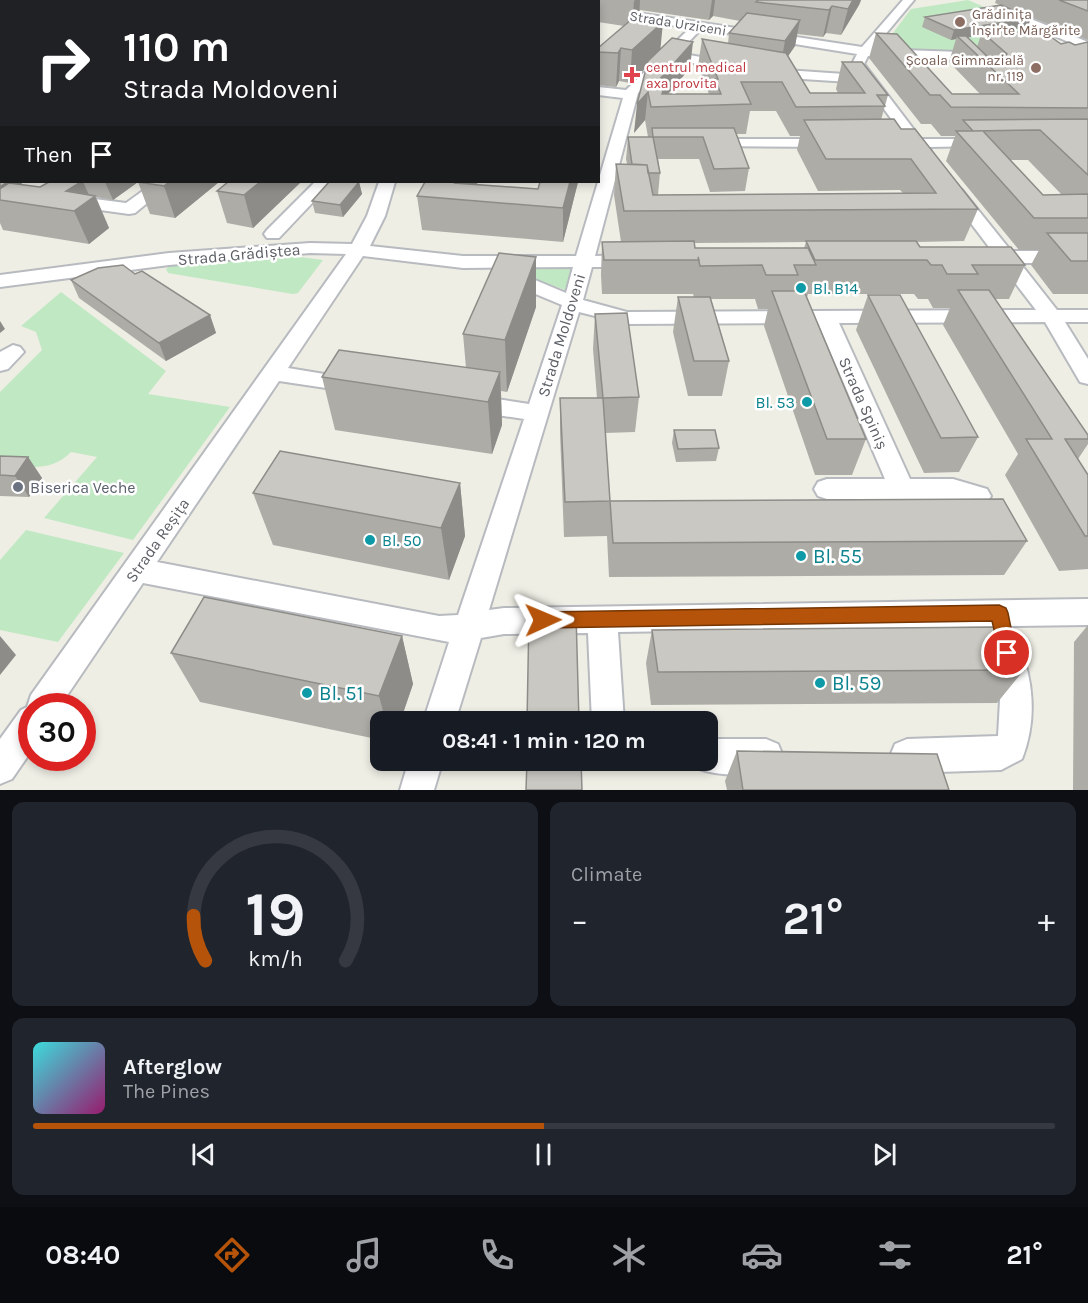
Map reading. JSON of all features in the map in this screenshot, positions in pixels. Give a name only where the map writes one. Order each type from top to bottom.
[{"type":"street","points":[[909,0],[864,52],[858,64],[935,167]]},
{"type":"street","points":[[994,7],[1088,46]]},
{"type":"street","name":"Strada Urziceni","points":[[600,10],[864,52],[889,55],[961,56],[988,82]]},
{"type":"street","name":"Strada Moldoveni","points":[[443,711],[572,304],[631,95],[639,84],[698,26]]},
{"type":"street","points":[[668,55],[745,69]]},
{"type":"street","points":[[761,71],[868,78]]},
{"type":"street","points":[[601,91],[631,95]]},
{"type":"street","points":[[880,143],[999,142]]},
{"type":"street","points":[[698,143],[846,143]]},
{"type":"street","points":[[52,198],[129,209],[164,183]]},
{"type":"street","points":[[273,234],[323,183]]},
{"type":"street","name":"Strada Reșița","points":[[51,693],[358,250],[376,216],[387,183]]},
{"type":"street","points":[[949,185],[1052,316],[1088,377]]},
{"type":"street","name":"Strada Grădiștea","points":[[0,281],[221,254],[310,248],[358,250],[478,262],[647,261]]},
{"type":"street","points":[[970,258],[1088,257]]},
{"type":"street","name":"Strada Grădiștea","points":[[478,262],[572,304]]},
{"type":"street","points":[[572,304],[606,315],[627,318],[1088,316]]},
{"type":"street","name":"Strada Spiniș","points":[[826,318],[902,489]]},
{"type":"street","points":[[273,373],[377,389]]},
{"type":"street","points":[[446,399],[538,413]]},
{"type":"street","points":[[826,489],[953,489],[978,496]]},
{"type":"street","points":[[136,570],[440,628],[504,621],[1088,612]]},
{"type":"street","points":[[873,756],[1001,753],[1010,747],[1014,738],[1015,693],[999,613]]},
{"type":"street","points":[[602,620],[607,711]]},
{"type":"street","points":[[0,767],[18,742]]},
{"type":"street","points":[[718,756],[791,756]]},
{"type":"street","points":[[417,790],[423,771]]},
{"type":"green space","name":"Grădinița Înșir'te Mărgărite","points":[[968,0],[1049,35],[962,51],[881,49],[911,9]]},
{"type":"green space","points":[[293,256],[323,260],[298,293],[293,294],[168,273],[166,269],[170,266]]},
{"type":"green space","points":[[501,266],[572,266],[565,290]]},
{"type":"green space","points":[[61,292],[166,371],[148,394],[230,407],[133,540],[44,518],[97,457],[71,452],[63,459],[47,466],[29,467],[0,463],[0,392],[42,350],[36,332],[21,326]]},
{"type":"green space","points":[[26,530],[124,553],[58,642],[0,630],[0,560]]},
{"type":"building","points":[[758,0],[853,0],[848,9],[832,6],[829,10],[756,2]]},
{"type":"building","points":[[1059,0],[1088,0],[1088,11]]},
{"type":"building","points":[[1001,5],[1031,18],[954,30],[925,17]]},
{"type":"building","points":[[747,13],[800,20],[785,41],[729,33]]},
{"type":"building","points":[[632,19],[663,22],[632,50],[621,48],[618,53],[600,52],[600,46]]},
{"type":"building","points":[[982,32],[1044,32],[1061,44],[1069,42],[1075,45],[1088,42],[1088,108],[951,107],[940,95],[930,95],[876,33],[897,34],[952,94],[1019,94],[957,36],[966,36],[991,60],[1003,61],[1007,54]]},
{"type":"building","points":[[672,38],[693,42],[659,80],[666,80],[662,94],[721,94],[715,79],[718,79],[702,39],[786,53],[810,93],[865,93],[842,62],[862,62],[888,95],[877,95],[885,106],[796,107],[782,82],[741,82],[751,104],[651,107],[648,92],[637,104],[648,61]]},
{"type":"building","points":[[894,119],[901,129],[915,129],[978,209],[624,211],[616,164],[647,165],[653,195],[936,193],[911,159],[826,159],[804,120]]},
{"type":"building","points":[[1088,119],[1088,175],[1040,130],[973,131],[963,120]]},
{"type":"building","points":[[652,128],[734,128],[749,168],[714,169],[703,137],[653,137]]},
{"type":"building","points":[[956,131],[983,131],[1043,195],[1088,194],[1088,218],[1034,218]]},
{"type":"building","points":[[628,137],[653,137],[660,173],[648,173],[647,165],[632,164]]},
{"type":"building","points":[[9,183],[40,187],[47,183],[79,183],[66,191],[95,196],[74,211],[0,200],[0,189]]},
{"type":"building","points":[[144,183],[168,183],[164,186]]},
{"type":"building","points":[[227,183],[259,183],[244,195],[217,191]]},
{"type":"building","points":[[328,183],[358,183],[340,205],[312,201]]},
{"type":"building","points":[[424,183],[538,189],[540,183],[570,183],[563,208],[417,196]]},
{"type":"building","points":[[1047,233],[1088,233],[1088,261],[1071,261]]},
{"type":"building","points":[[694,241],[695,248],[808,248],[816,265],[794,265],[798,275],[766,275],[762,265],[700,266],[699,260],[604,260],[602,242]]},
{"type":"building","points":[[806,241],[916,241],[920,247],[1011,247],[1025,265],[972,265],[978,274],[947,274],[942,265],[931,265],[927,260],[815,260]]},
{"type":"building","points":[[499,253],[536,257],[505,340],[463,334]]},
{"type":"building","points":[[123,265],[135,274],[142,271],[210,315],[159,343],[71,280],[98,268]]},
{"type":"building","points":[[958,290],[989,290],[1088,435],[1088,439],[1065,439],[1088,475],[1088,536],[1085,536],[1026,439],[1052,439]]},
{"type":"building","points":[[772,291],[804,291],[866,439],[827,439]]},
{"type":"building","points":[[868,295],[900,295],[978,437],[941,438]]},
{"type":"building","points":[[678,297],[710,297],[729,361],[694,361]]},
{"type":"building","points":[[627,313],[639,397],[603,398],[595,314]]},
{"type":"building","points":[[339,350],[500,372],[488,402],[322,377]]},
{"type":"building","points":[[560,398],[603,398],[610,501],[565,502]]},
{"type":"building","points":[[674,430],[715,430],[719,448],[678,449]]},
{"type":"building","points":[[280,451],[460,483],[441,528],[253,493]]},
{"type":"building","points":[[0,456],[28,457],[15,476],[0,475]]},
{"type":"building","points":[[1003,499],[1027,541],[613,543],[610,501]]},
{"type":"building","points":[[204,597],[402,636],[379,696],[171,653]]},
{"type":"building","points":[[576,614],[579,711],[527,711],[529,615]]},
{"type":"building","points":[[1005,627],[1024,670],[658,672],[652,630]]},
{"type":"building","points":[[737,751],[937,754],[949,790],[743,790]]},
{"type":"building","points":[[527,771],[581,771],[582,790],[526,790]]},
{"type":"place","name":"Grădinița Înșir'te Mărgărite","points":[[960,22]]},
{"type":"place","name":"Școala Gimnazială nr. 119","points":[[1036,68]]},
{"type":"place","name":"centrul medical axa provita","points":[[632,75]]},
{"type":"place","name":"Bl. B14","points":[[801,288]]},
{"type":"place","name":"Bl. 53","points":[[807,402]]},
{"type":"place","name":"Biserica Veche","points":[[18,487]]},
{"type":"place","name":"Bl. 50","points":[[370,540]]},
{"type":"place","name":"Bl. 55","points":[[801,556]]},
{"type":"place","name":"Bl. 59","points":[[820,683]]},
{"type":"place","name":"Bl. 51","points":[[307,693]]},
{"type":"route","points":[[543,620],[999,613],[1007,653]]}]
